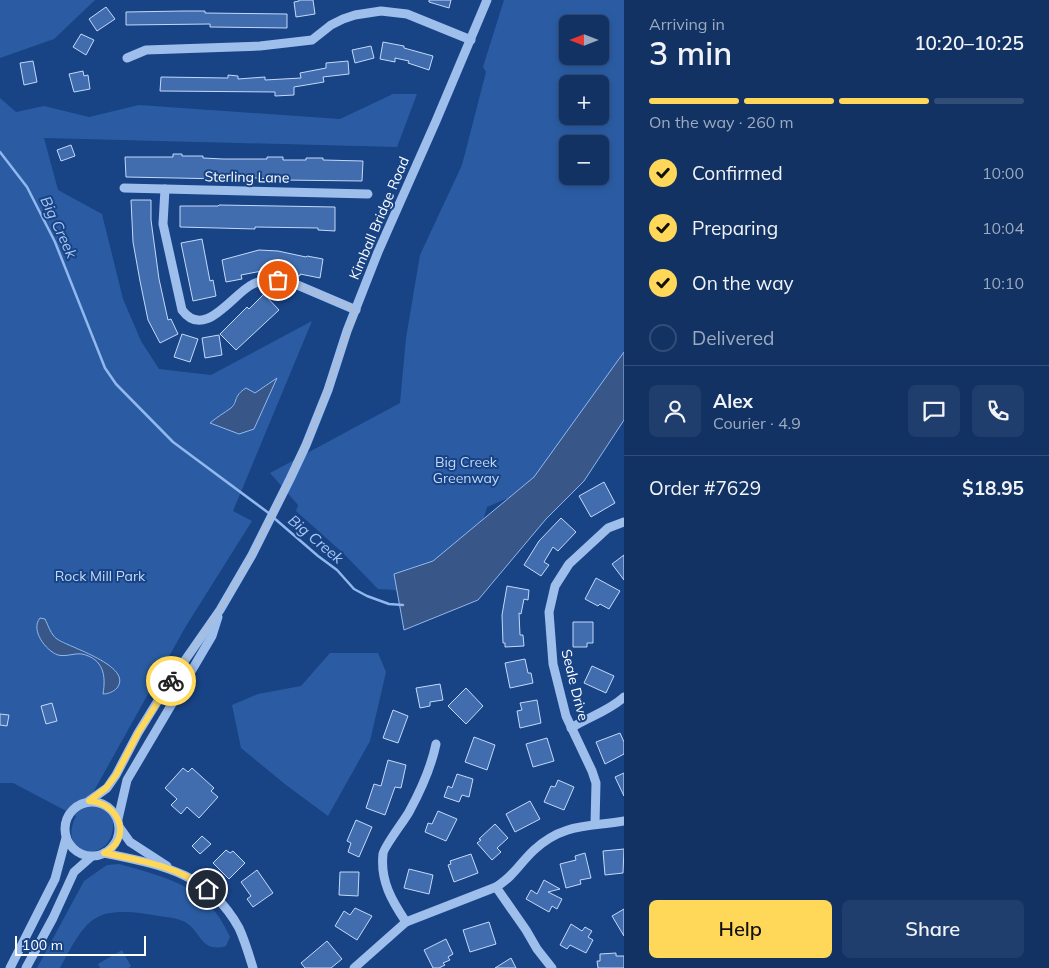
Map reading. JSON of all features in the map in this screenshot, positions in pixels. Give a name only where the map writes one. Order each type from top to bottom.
[{"type":"street","name":"Kimball Bridge Road","points":[[89,801],[106,788],[116,775],[138,733],[172,679],[220,610],[252,555],[290,479],[324,399],[378,252],[488,0]]},
{"type":"street","points":[[127,58],[146,50],[260,46],[312,40],[331,25],[343,19],[368,12],[381,11],[407,14],[471,40]]},
{"type":"street","name":"Sterling Lane","points":[[124,188],[368,194]]},
{"type":"street","points":[[165,189],[163,224],[182,310],[186,316],[196,319],[210,318],[247,287],[255,283],[278,280],[288,281],[356,310]]},
{"type":"street","name":"Seale Drive","points":[[595,824],[596,783],[566,716],[553,664],[549,612],[555,586],[569,564],[608,528],[624,522]]},
{"type":"street","name":"Kimball Bridge Road","points":[[119,823],[120,804],[126,780],[212,636],[220,610]]},
{"type":"street","points":[[571,728],[618,703],[624,697]]},
{"type":"street","points":[[406,922],[388,894],[382,852],[409,812],[432,765],[436,744]]},
{"type":"street","points":[[10,968],[56,879],[66,837],[65,825],[67,816],[76,807],[89,801],[106,805],[113,811],[130,842],[169,868],[196,881],[207,889],[225,908],[240,930],[253,968]]},
{"type":"street","points":[[354,968],[406,922],[496,887],[517,872],[530,855],[544,842],[568,830],[595,824],[624,821]]},
{"type":"street","points":[[26,968],[53,918],[74,872],[91,857],[104,853],[115,845],[119,837],[119,823]]},
{"type":"street","points":[[66,837],[74,850],[82,855],[91,857]]},
{"type":"street","points":[[104,853],[169,868]]},
{"type":"street","points":[[496,887],[526,930],[536,949],[552,968]]},
{"type":"green space","points":[[0,0],[95,0],[54,39],[0,58]]},
{"type":"green space","name":"Big Creek Greenway","points":[[504,0],[624,0],[624,394],[556,478],[487,507],[473,555],[404,598],[395,590],[378,589],[344,554],[296,511],[298,505],[270,473],[400,403],[406,338],[420,255],[462,165],[486,72],[483,67]]},
{"type":"green space","name":"Rock Mill Park","points":[[393,94],[417,94],[397,147],[44,138],[58,190],[102,214],[123,299],[141,341],[159,369],[211,375],[312,321],[233,511],[252,521],[186,626],[85,807],[102,805],[111,810],[114,820],[110,838],[104,847],[95,851],[86,851],[78,848],[73,841],[72,830],[76,816],[13,783],[0,783],[0,98],[16,112],[44,106],[89,117],[139,105],[340,119]]},
{"type":"green space","points":[[330,653],[378,653],[386,672],[370,741],[328,816],[241,748],[232,705],[258,694],[301,686]]},
{"type":"green space","points":[[119,864],[170,880],[198,895],[221,920],[230,937],[226,946],[211,947],[202,940],[194,929],[183,921],[139,913],[116,912],[102,915],[85,927],[75,940],[60,968],[37,968],[84,881],[107,865]]},
{"type":"green space","points":[[122,950],[131,966],[129,968],[100,968],[98,964]]},
{"type":"shaded area","points":[[624,352],[624,420],[584,481],[546,519],[478,600],[404,630],[394,574],[433,561],[534,477]]},
{"type":"shaded area","points":[[277,378],[254,429],[239,434],[210,423],[231,408],[237,396],[246,388],[255,393]]},
{"type":"shaded area","points":[[40,618],[45,619],[51,632],[57,639],[98,658],[116,672],[120,680],[117,688],[107,694],[103,694],[104,681],[102,669],[89,656],[82,654],[58,655],[44,645],[37,628]]},
{"type":"building","points":[[313,0],[315,14],[296,17],[294,2]]},
{"type":"building","points":[[429,0],[451,0],[449,8],[429,2]]},
{"type":"building","points":[[106,7],[115,19],[97,31],[89,19]]},
{"type":"building","points":[[205,11],[205,13],[287,14],[287,28],[210,27],[210,24],[126,25],[126,12]]},
{"type":"building","points":[[81,34],[94,40],[86,55],[73,47]]},
{"type":"building","points":[[383,42],[404,46],[404,48],[433,56],[429,70],[408,63],[409,61],[395,58],[395,62],[380,59]]},
{"type":"building","points":[[371,46],[374,58],[355,63],[352,50]]},
{"type":"building","points":[[33,61],[37,82],[24,85],[20,63]]},
{"type":"building","points":[[348,61],[349,74],[323,77],[324,82],[294,87],[294,95],[275,96],[275,92],[160,91],[161,77],[228,78],[228,75],[238,76],[238,79],[265,77],[265,80],[301,78],[300,73],[326,68],[326,63]]},
{"type":"building","points":[[83,71],[84,76],[88,75],[90,89],[74,92],[69,74]]},
{"type":"building","points":[[71,145],[75,156],[61,161],[57,150]]},
{"type":"building","points":[[173,154],[223,159],[283,157],[283,160],[323,158],[323,160],[363,161],[362,181],[282,180],[243,177],[243,179],[226,179],[126,177],[125,157],[173,157]]},
{"type":"building","points":[[131,200],[151,200],[151,220],[159,279],[168,320],[171,319],[178,334],[160,343],[148,320],[140,281],[133,242]]},
{"type":"building","points":[[180,206],[335,207],[335,231],[318,230],[318,228],[180,227]]},
{"type":"building","points":[[202,239],[210,281],[213,280],[216,296],[193,301],[181,243]]},
{"type":"building","points":[[259,250],[278,251],[323,259],[320,278],[279,271],[262,271],[241,275],[242,279],[226,282],[222,260]]},
{"type":"building","points":[[264,294],[279,310],[236,350],[220,334],[247,307],[249,309]]},
{"type":"building","points":[[182,334],[198,339],[190,362],[174,357]]},
{"type":"building","points":[[219,335],[222,355],[205,358],[202,338]]},
{"type":"building","points":[[604,482],[615,503],[591,517],[579,496]]},
{"type":"building","points":[[561,518],[576,532],[558,551],[553,547],[544,562],[549,565],[541,576],[524,565],[539,541]]},
{"type":"building","points":[[624,555],[624,580],[612,564]]},
{"type":"building","points":[[596,578],[620,591],[609,609],[585,599]]},
{"type":"building","points":[[507,586],[529,590],[528,600],[524,599],[521,614],[519,613],[520,635],[523,635],[524,646],[505,647],[505,643],[503,643],[502,615]]},
{"type":"building","points":[[573,622],[593,622],[593,643],[587,643],[587,647],[573,647]]},
{"type":"building","points":[[525,659],[528,673],[531,673],[533,683],[510,688],[505,663]]},
{"type":"building","points":[[592,666],[614,676],[606,693],[584,683]]},
{"type":"building","points":[[440,684],[443,700],[430,702],[430,706],[420,708],[416,688]]},
{"type":"building","points":[[466,688],[483,706],[466,724],[448,706]]},
{"type":"building","points":[[537,700],[541,723],[520,728],[517,711],[522,710],[520,703]]},
{"type":"building","points":[[52,703],[57,721],[46,724],[41,706]]},
{"type":"building","points":[[393,710],[408,716],[398,743],[383,738]]},
{"type":"building","points":[[0,714],[9,715],[7,726],[0,725]]},
{"type":"building","points":[[620,733],[624,742],[624,754],[605,764],[596,742]]},
{"type":"building","points":[[474,737],[495,745],[487,770],[465,762]]},
{"type":"building","points":[[547,738],[554,761],[533,767],[526,744]]},
{"type":"building","points":[[388,760],[406,765],[401,788],[395,787],[385,815],[366,808],[374,784],[381,786]]},
{"type":"building","points":[[183,768],[188,772],[192,768],[214,788],[211,791],[218,797],[199,818],[187,807],[181,814],[171,805],[177,799],[165,788]]},
{"type":"building","points":[[624,773],[624,796],[615,777]]},
{"type":"building","points":[[457,774],[473,779],[469,797],[462,795],[459,802],[444,797],[448,786],[452,788]]},
{"type":"building","points":[[558,780],[574,787],[564,810],[544,802],[551,786],[555,787]]},
{"type":"building","points":[[530,801],[540,819],[515,832],[506,814]]},
{"type":"building","points":[[438,811],[457,819],[446,841],[425,832],[428,823],[432,824]]},
{"type":"building","points":[[356,820],[372,827],[359,857],[348,852],[351,843],[347,841]]},
{"type":"building","points":[[495,824],[508,838],[497,848],[501,852],[492,860],[477,843]]},
{"type":"building","points":[[202,836],[211,844],[200,854],[192,846]]},
{"type":"building","points":[[624,849],[623,873],[605,875],[603,851]]},
{"type":"building","points":[[226,850],[230,853],[233,851],[245,863],[229,879],[213,863]]},
{"type":"building","points":[[585,853],[591,878],[580,880],[581,884],[566,888],[560,864],[576,860],[575,856]]},
{"type":"building","points":[[471,854],[478,873],[454,882],[448,865],[451,864],[450,861]]},
{"type":"building","points":[[409,869],[433,875],[429,894],[404,888]]},
{"type":"building","points":[[257,870],[273,893],[253,907],[247,899],[251,896],[241,882]]},
{"type":"building","points":[[340,872],[359,872],[358,896],[339,895]]},
{"type":"building","points":[[544,880],[560,889],[548,892],[562,899],[557,909],[552,906],[549,912],[526,899],[531,890],[537,894]]},
{"type":"building","points":[[355,908],[372,916],[357,940],[335,926],[344,911],[350,915]]},
{"type":"building","points":[[624,909],[624,936],[612,916]]},
{"type":"building","points":[[489,922],[496,944],[470,952],[463,930]]},
{"type":"building","points":[[571,924],[582,931],[585,927],[592,931],[588,937],[593,940],[586,953],[570,945],[567,949],[560,945]]},
{"type":"building","points":[[446,939],[453,954],[448,957],[450,960],[443,963],[445,965],[433,968],[424,950]]},
{"type":"building","points":[[327,941],[342,959],[331,968],[305,968],[301,963]]},
{"type":"building","points":[[616,953],[616,956],[624,956],[624,968],[598,968],[597,961],[600,961],[600,954]]},
{"type":"building","points":[[511,958],[516,968],[495,968]]},
{"type":"waterway","name":"Big Creek","points":[[0,152],[27,187],[55,242],[105,368],[116,384],[173,442],[270,514]]},
{"type":"waterway","name":"Big Creek","points":[[274,518],[337,570],[354,589],[389,604],[403,605]]},
{"type":"way so far","points":[[171,681],[220,610],[252,555],[290,479],[314,426],[356,310],[288,281],[278,280]]},
{"type":"route","points":[[171,681],[138,733],[116,775],[106,788],[89,801],[106,805],[118,819],[119,837],[115,845],[104,853],[169,868],[185,874],[207,889]]}]
